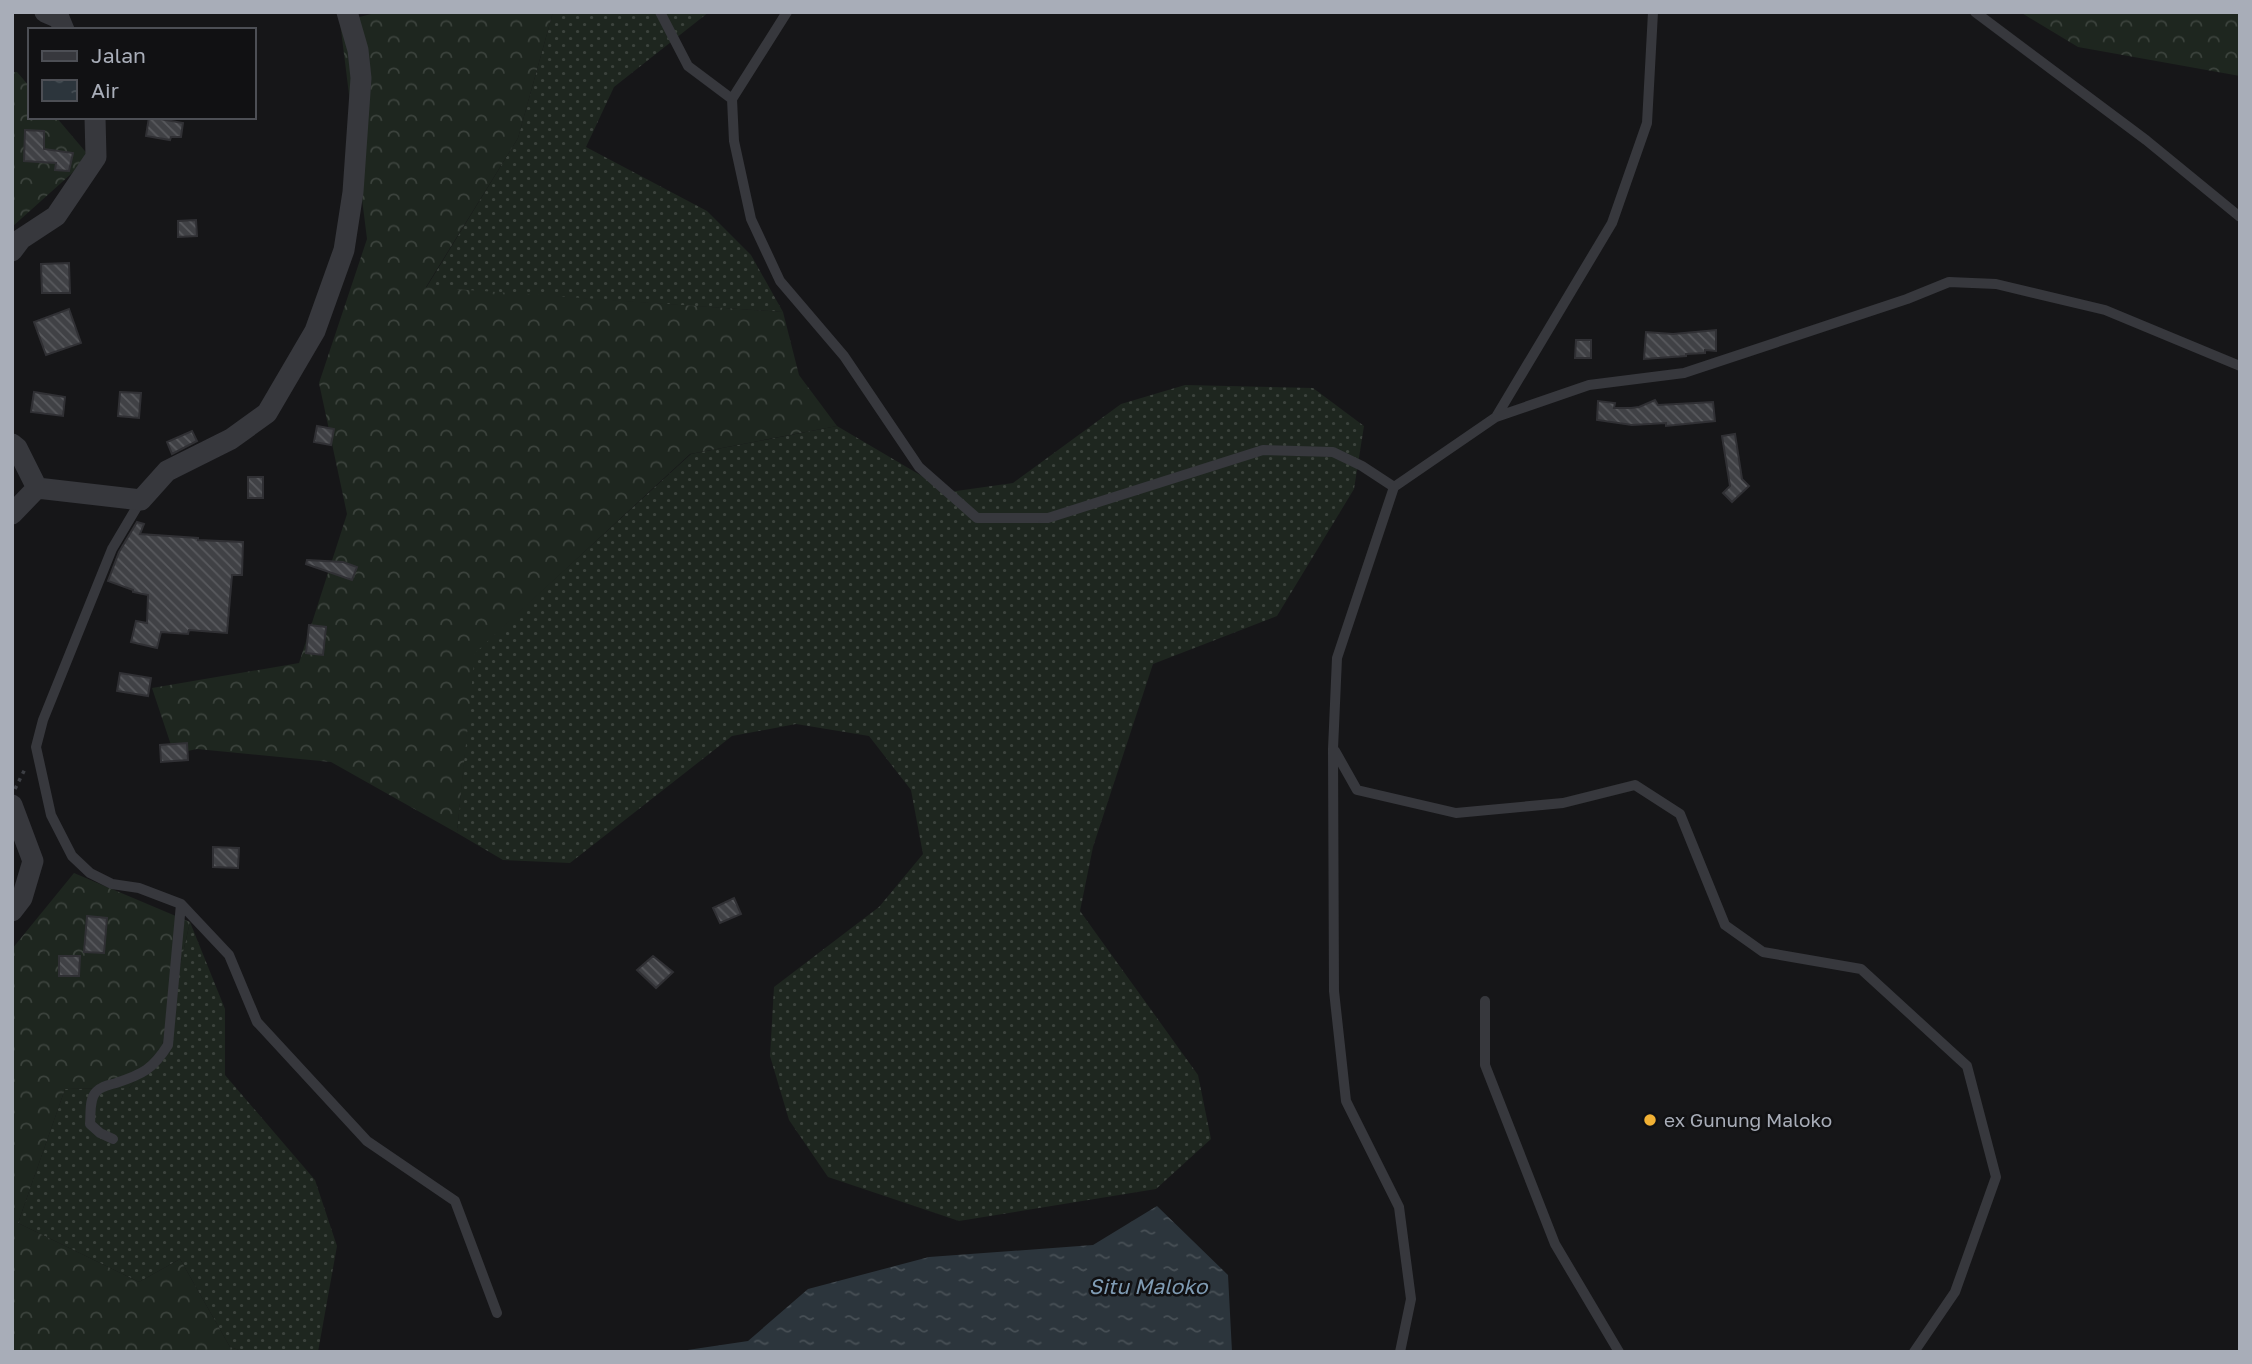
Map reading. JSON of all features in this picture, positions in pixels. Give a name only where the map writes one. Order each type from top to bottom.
[{"type":"street","points":[[45,12],[59,18],[63,28]]},
{"type":"street","points":[[37,488],[141,500],[167,471],[231,439],[267,413],[315,331],[344,250],[353,192],[361,78],[358,50],[347,12]]},
{"type":"street","points":[[12,251],[21,239],[56,216],[96,157],[95,119]]},
{"type":"street","points":[[12,444],[17,448],[37,488]]},
{"type":"street","points":[[12,514],[37,488]]},
{"type":"street","points":[[12,805],[33,861],[22,898],[12,911]]},
{"type":"lane","points":[[660,12],[688,66],[732,99]]},
{"type":"lane","points":[[787,12],[732,99],[734,141],[751,219],[780,281],[844,356],[919,467],[977,518],[1048,518],[1263,450],[1333,453],[1363,466],[1394,487]]},
{"type":"lane","points":[[1496,417],[1612,223],[1647,123],[1653,12]]},
{"type":"lane","points":[[1975,12],[2146,140],[2240,217]]},
{"type":"lane","points":[[1400,1352],[1411,1299],[1399,1207],[1346,1101],[1334,990],[1333,749],[1337,657],[1394,487],[1496,417],[1589,385],[1684,373],[1949,282],[1996,284],[2105,310],[2240,366]]},
{"type":"lane","points":[[141,500],[113,549],[43,720],[36,747],[51,815],[72,856],[90,873],[112,884],[139,888],[181,904],[229,955],[257,1022],[266,1032],[367,1141],[455,1201],[497,1313]]},
{"type":"lane","points":[[1333,749],[1357,790],[1456,813],[1563,803],[1635,785],[1681,814],[1725,926],[1763,952],[1861,969],[1967,1066],[1996,1177],[1955,1292],[1914,1352]]},
{"type":"lane","points":[[113,1139],[90,1124],[92,1099],[95,1092],[104,1086],[135,1077],[157,1063],[168,1045],[181,904]]},
{"type":"lane","points":[[1485,1001],[1485,1065],[1555,1244],[1619,1352]]},
{"type":"path","points":[[12,794],[36,747]]},
{"type":"green space","points":[[379,12],[553,12],[518,138],[426,287],[783,312],[799,375],[837,426],[690,454],[475,653],[457,833],[331,762],[197,749],[174,754],[152,688],[299,663],[347,514],[319,383],[367,239],[340,22]]},
{"type":"green space","points":[[553,12],[709,12],[614,87],[586,147],[707,211],[751,255],[783,312],[426,288],[518,138]]},
{"type":"green space","points":[[2020,12],[2240,12],[2240,76],[2078,47]]},
{"type":"green space","points":[[12,72],[17,72],[28,85],[28,119],[58,119],[90,157],[12,227]]},
{"type":"green space","points":[[1185,385],[1313,388],[1364,426],[1354,489],[1277,616],[1153,664],[1093,847],[1080,911],[1198,1075],[1211,1139],[1156,1189],[959,1221],[828,1177],[789,1120],[770,1056],[774,987],[879,907],[923,854],[911,790],[869,736],[796,724],[732,736],[570,863],[503,860],[457,833],[474,653],[691,454],[837,426],[949,492],[1013,483],[1121,404]]},
{"type":"green space","points":[[74,873],[190,922],[161,1049],[129,1088],[65,1089],[18,1223],[139,1282],[180,1259],[230,1347],[245,1352],[12,1352],[12,949]]},
{"type":"green space","points":[[190,922],[225,1009],[225,1075],[315,1180],[337,1246],[318,1352],[245,1352],[230,1347],[180,1259],[139,1282],[18,1223],[65,1089],[129,1088],[161,1049]]},
{"type":"water","name":"Situ Maloko","points":[[1157,1206],[1228,1275],[1232,1352],[674,1352],[748,1341],[808,1289],[929,1257],[1093,1245]]},
{"type":"building","points":[[149,119],[183,123],[181,137],[171,137],[170,140],[146,136]]},
{"type":"building","points":[[25,130],[44,131],[44,149],[73,153],[69,171],[55,170],[56,163],[24,161]]},
{"type":"building","points":[[196,220],[197,236],[178,237],[178,221]]},
{"type":"building","points":[[69,263],[70,293],[42,293],[41,264]]},
{"type":"building","points":[[69,309],[81,343],[46,355],[34,322]]},
{"type":"building","points":[[1716,330],[1716,351],[1705,350],[1705,353],[1686,356],[1644,359],[1646,332],[1673,334]]},
{"type":"building","points":[[1576,340],[1591,340],[1591,358],[1575,358]]},
{"type":"building","points":[[34,392],[65,397],[63,416],[31,412]]},
{"type":"building","points":[[120,392],[141,393],[139,418],[118,416]]},
{"type":"building","points":[[1655,400],[1658,405],[1713,402],[1715,421],[1666,426],[1666,423],[1632,425],[1597,420],[1598,401],[1615,403],[1614,408],[1631,408]]},
{"type":"building","points":[[317,426],[334,429],[331,445],[314,442]]},
{"type":"building","points":[[192,431],[197,441],[172,454],[167,442]]},
{"type":"building","points":[[1735,434],[1742,479],[1749,486],[1732,502],[1723,493],[1730,486],[1722,436]]},
{"type":"building","points":[[248,477],[263,477],[263,498],[248,498]]},
{"type":"building","points":[[137,522],[144,524],[140,534],[243,542],[242,575],[232,575],[227,633],[189,630],[188,634],[161,632],[157,648],[131,642],[136,621],[147,623],[148,595],[133,592],[108,581],[119,552]]},
{"type":"building","points":[[307,560],[343,562],[357,567],[352,580],[306,564]]},
{"type":"building","points":[[309,625],[326,627],[323,655],[306,653]]},
{"type":"building","points":[[120,673],[151,678],[148,696],[117,691]]},
{"type":"building","points":[[187,743],[188,760],[161,762],[160,745]]},
{"type":"building","points":[[213,847],[239,848],[238,868],[213,867]]},
{"type":"building","points":[[734,898],[741,914],[720,923],[713,908]]},
{"type":"building","points":[[87,916],[107,918],[104,953],[84,952]]},
{"type":"building","points":[[59,956],[80,956],[79,976],[59,976]]},
{"type":"building","points":[[653,956],[673,972],[656,988],[637,970]]},
{"type":"place","name":"ex Gunung Maloko","points":[[1650,1120]]}]
